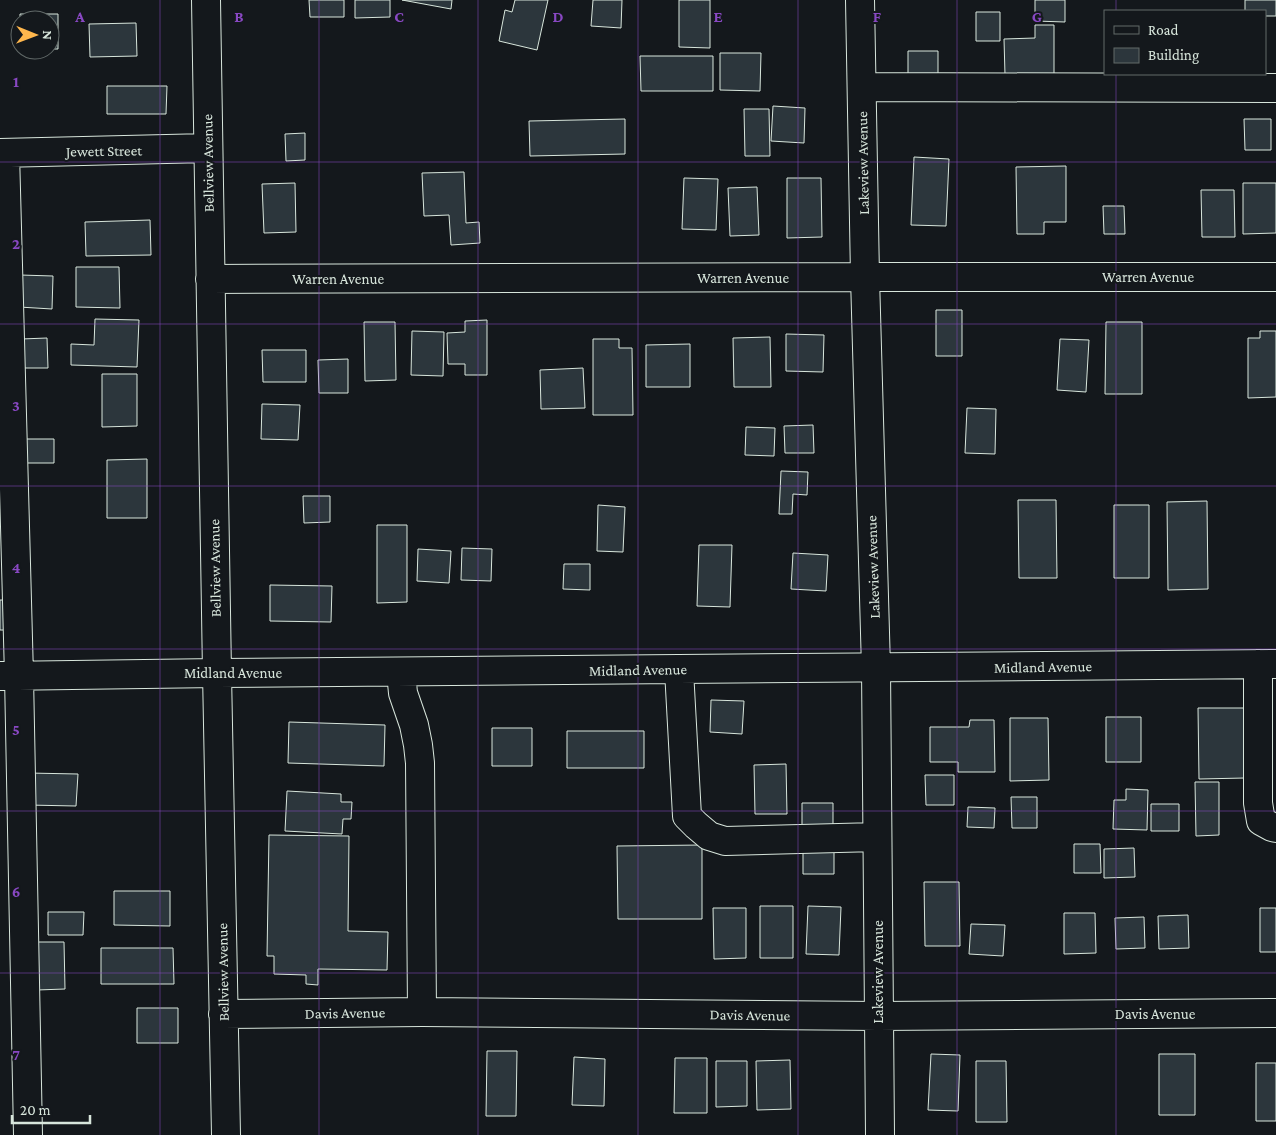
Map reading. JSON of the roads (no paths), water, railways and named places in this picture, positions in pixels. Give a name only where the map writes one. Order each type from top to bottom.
[{"type":"street","name":"Bellview Avenue","points":[[206,0],[226,1135]]},
{"type":"street","name":"Lakeview Avenue","points":[[860,0],[865,277],[876,668],[880,1135]]},
{"type":"street","points":[[862,87],[1276,88]]},
{"type":"street","name":"Jewett Street","points":[[2,153],[208,148]]},
{"type":"street","points":[[2,153],[9,676],[28,1135]]},
{"type":"street","name":"Warren Avenue","points":[[210,279],[1276,278]]},
{"type":"street","points":[[1267,664],[1258,803],[1262,821],[1276,828]]},
{"type":"street","name":"Midland Avenue","points":[[9,676],[1267,664]]},
{"type":"street","points":[[679,670],[687,816],[709,836],[725,841],[877,836]]},
{"type":"street","points":[[401,672],[404,693],[414,725],[420,763],[422,1012]]},
{"type":"street","name":"Davis Avenue","points":[[224,1014],[422,1012],[878,1016],[1276,1013]]}]
